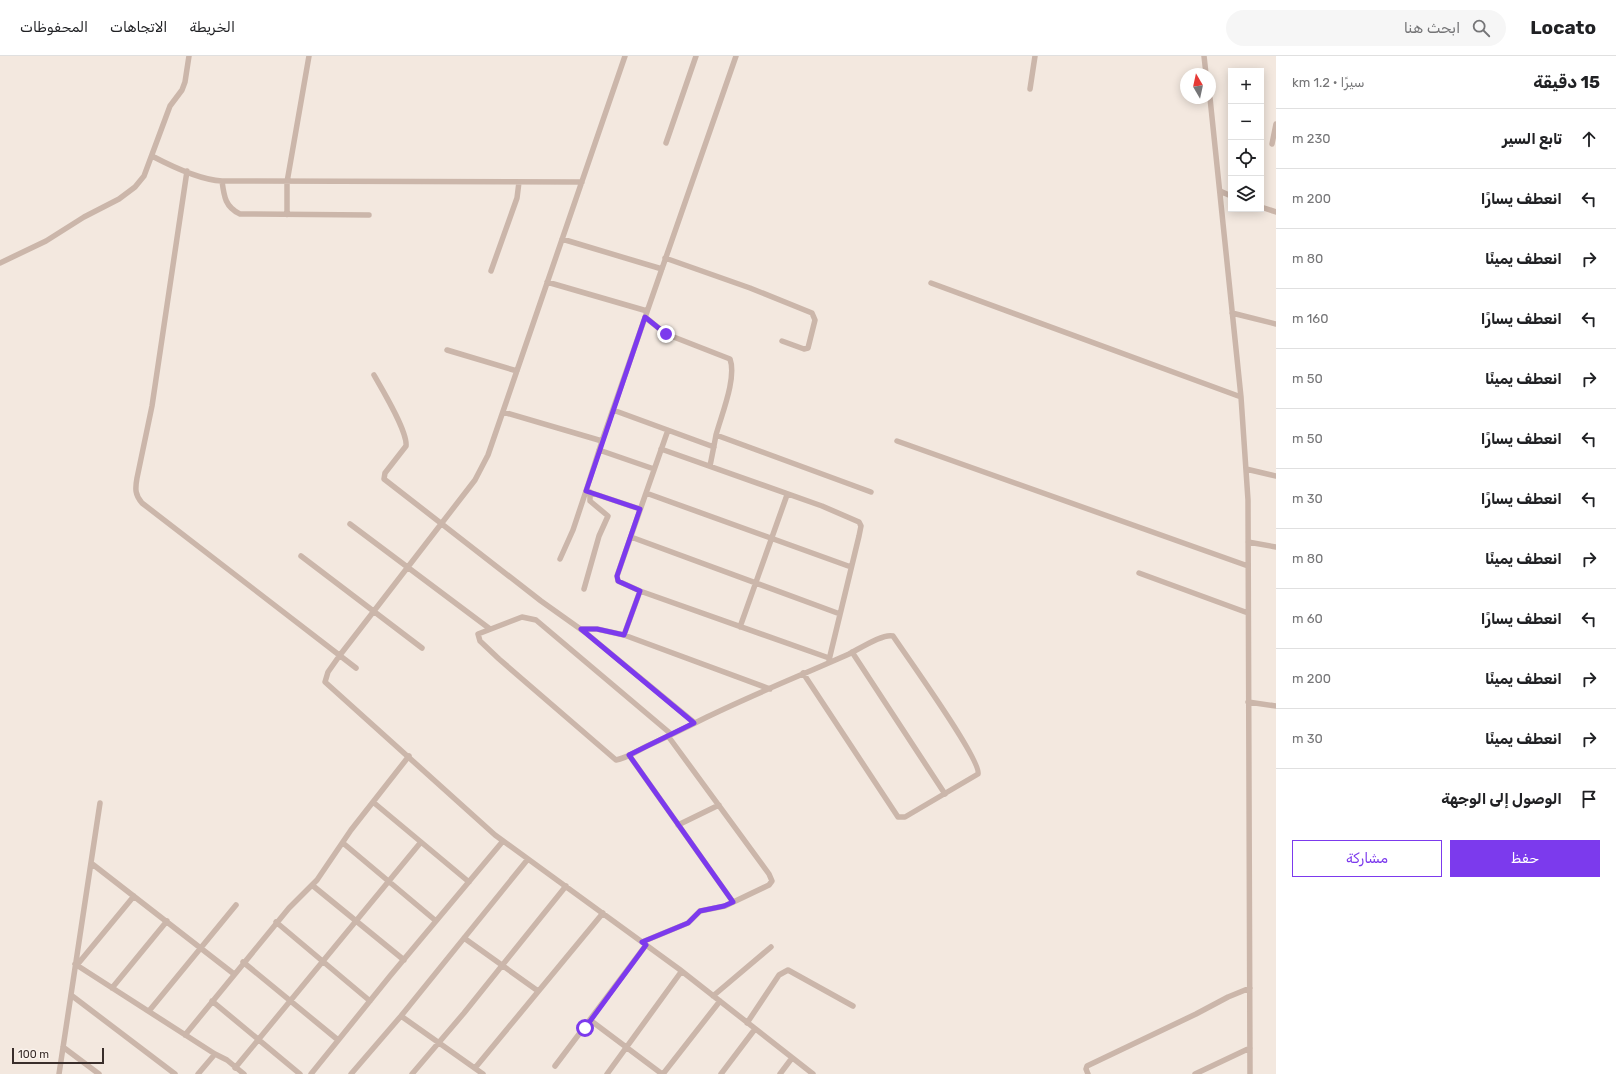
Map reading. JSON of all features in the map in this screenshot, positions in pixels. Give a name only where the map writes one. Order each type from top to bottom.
[{"type":"street","points":[[0,263],[46,241],[84,217],[119,199],[135,187],[144,176],[170,106],[185,82],[189,56]]},
{"type":"street","points":[[287,215],[287,182],[309,56]]},
{"type":"street","points":[[625,56],[488,455],[475,480],[340,655],[328,672],[325,682],[503,841],[603,913],[720,1001],[813,1074]]},
{"type":"street","points":[[666,143],[696,56]]},
{"type":"street","points":[[560,559],[588,492],[599,450],[612,410],[736,56]]},
{"type":"street","points":[[1030,89],[1035,56]]},
{"type":"street","points":[[1204,56],[1205,68]]},
{"type":"street","points":[[1211,104],[1241,397],[1246,469],[1248,542],[1250,1074]]},
{"type":"street","points":[[1272,144],[1276,124]]},
{"type":"street","points":[[152,156],[170,166],[211,180],[222,181],[582,182]]},
{"type":"street","points":[[187,171],[152,406],[135,490],[137,497],[142,503],[356,668]]},
{"type":"street","points":[[222,181],[227,204],[232,210],[240,214],[253,216],[369,215]]},
{"type":"street","points":[[491,271],[517,198],[519,182]]},
{"type":"street","points":[[1220,191],[1228,195]]},
{"type":"street","points":[[1264,208],[1276,212]]},
{"type":"street","points":[[562,239],[662,269]]},
{"type":"street","points":[[665,258],[750,288],[812,313],[815,320],[808,348],[804,349],[782,341]]},
{"type":"street","points":[[547,282],[647,310]]},
{"type":"street","points":[[931,283],[1241,397]]},
{"type":"street","points":[[1232,313],[1276,324]]},
{"type":"street","points":[[645,317],[666,334],[730,359],[731,367],[728,397],[716,435],[710,466]]},
{"type":"street","points":[[447,350],[517,371]]},
{"type":"street","points":[[374,375],[403,430],[407,441],[406,446],[385,472],[384,479],[541,601],[581,629],[694,723]]},
{"type":"street","points":[[612,410],[714,447]]},
{"type":"street","points":[[502,412],[602,441]]},
{"type":"street","points":[[668,430],[617,578],[620,582],[640,591],[828,660]]},
{"type":"street","points":[[716,435],[871,492]]},
{"type":"street","points":[[897,441],[1248,566]]},
{"type":"street","points":[[661,449],[787,495],[822,506],[859,522],[861,526],[859,536],[828,660]]},
{"type":"street","points":[[599,450],[654,469]]},
{"type":"street","points":[[1246,469],[1276,476]]},
{"type":"street","points":[[588,492],[640,509]]},
{"type":"street","points":[[584,588],[599,536],[608,516],[590,501],[588,492]]},
{"type":"street","points":[[646,493],[851,568]]},
{"type":"street","points":[[740,627],[787,495]]},
{"type":"street","points":[[350,524],[490,629]]},
{"type":"street","points":[[631,537],[840,614]]},
{"type":"street","points":[[1248,542],[1276,547]]},
{"type":"street","points":[[300,556],[422,648]]},
{"type":"street","points":[[1139,573],[1248,613]]},
{"type":"street","points":[[624,635],[640,591]]},
{"type":"street","points":[[555,1066],[644,944],[688,923],[700,911],[724,906],[770,885],[772,881],[769,874],[670,735],[536,620],[522,617],[480,633],[477,636],[499,660],[614,759],[618,760],[629,755],[670,735],[694,723],[770,689],[828,660],[852,652],[886,636],[893,636],[960,736],[979,770],[978,774],[971,780],[905,817],[898,817],[803,673]]},
{"type":"street","points":[[581,629],[597,629],[624,635],[770,689]]},
{"type":"street","points":[[852,652],[945,794]]},
{"type":"street","points":[[1248,702],[1276,706]]},
{"type":"street","points":[[629,755],[733,902]]},
{"type":"street","points":[[185,1035],[276,922],[312,885],[409,756]]},
{"type":"street","points":[[373,802],[470,882]]},
{"type":"street","points":[[59,1074],[100,803]]},
{"type":"street","points":[[678,825],[719,805]]},
{"type":"street","points":[[311,1074],[503,841]]},
{"type":"street","points":[[235,1068],[421,842]]},
{"type":"street","points":[[343,843],[436,921]]},
{"type":"street","points":[[351,1074],[401,1016],[528,859]]},
{"type":"street","points":[[91,863],[234,974]]},
{"type":"street","points":[[312,885],[404,960]]},
{"type":"street","points":[[412,1074],[566,886]]},
{"type":"street","points":[[76,964],[134,896]]},
{"type":"street","points":[[149,1011],[236,905]]},
{"type":"street","points":[[475,1068],[603,913]]},
{"type":"street","points":[[112,988],[167,922]]},
{"type":"street","points":[[276,922],[370,1001]]},
{"type":"street","points":[[464,938],[501,966],[538,991]]},
{"type":"street","points":[[713,996],[771,947]]},
{"type":"street","points":[[244,962],[338,1040]]},
{"type":"street","points":[[76,964],[214,1054],[228,1060],[235,1068],[244,1074]]},
{"type":"street","points":[[747,1023],[779,975],[788,970],[853,1006]]},
{"type":"street","points":[[607,1074],[681,972]]},
{"type":"street","points":[[1088,1074],[1086,1069],[1087,1066],[1196,1014],[1228,997],[1250,988]]},
{"type":"street","points":[[71,995],[174,1074]]},
{"type":"street","points":[[212,1001],[300,1074]]},
{"type":"street","points":[[590,1020],[663,1074],[720,1001]]},
{"type":"street","points":[[401,1016],[483,1074]]},
{"type":"street","points":[[721,1074],[755,1029]]},
{"type":"street","points":[[63,1047],[99,1074]]},
{"type":"street","points":[[1195,1074],[1250,1048]]},
{"type":"street","points":[[198,1074],[214,1054]]},
{"type":"street","points":[[780,1074],[792,1058]]},
{"type":"route","points":[[585,1028],[632,962],[646,945],[642,942],[688,923],[695,914],[700,911],[715,909],[733,902],[722,883],[704,861],[629,755],[694,723],[581,629],[597,629],[624,635],[640,591],[618,581],[617,578],[640,509],[586,491],[645,317],[666,334]]}]
